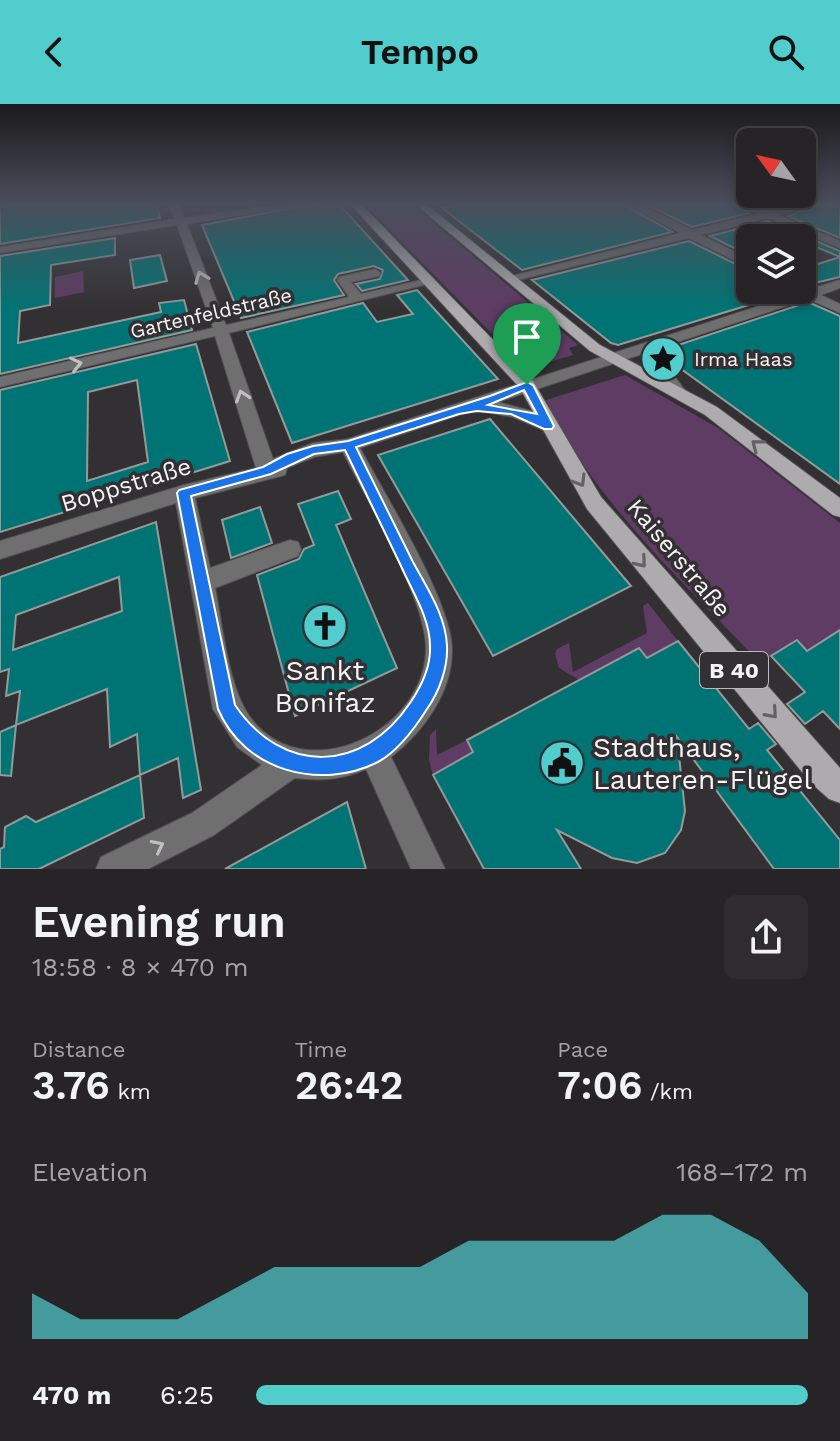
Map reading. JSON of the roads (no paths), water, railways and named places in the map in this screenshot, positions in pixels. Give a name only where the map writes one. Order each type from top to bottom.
[{"type":"main road","name":"Kaiserstraße","points":[[389,240],[527,385],[580,483],[616,532],[822,772],[840,788]]},
{"type":"main road","points":[[465,240],[611,358],[679,393],[736,428],[839,506]]},
{"type":"street","points":[[0,250],[47,240]]},
{"type":"street","points":[[189,240],[267,471]]},
{"type":"street","points":[[510,278],[662,240]]},
{"type":"street","points":[[702,240],[736,257]]},
{"type":"street","points":[[353,300],[343,280],[375,273]]},
{"type":"street","points":[[344,276],[334,280],[353,300]]},
{"type":"street","name":"Gartenfeldstraße","points":[[0,382],[430,282]]},
{"type":"street","points":[[816,290],[840,284]]},
{"type":"street","points":[[816,297],[840,309]]},
{"type":"street","points":[[527,385],[772,304]]},
{"type":"street","points":[[651,346],[655,362],[679,393]]},
{"type":"street","name":"Boppstraße","points":[[0,550],[184,493],[267,471],[296,469],[349,445],[527,385]]},
{"type":"street","points":[[458,410],[495,407],[535,418],[548,426]]},
{"type":"street","points":[[184,493],[227,709],[242,732],[262,749],[290,763],[329,766],[374,754],[390,742],[418,710],[431,688],[439,647],[432,615],[349,445]]},
{"type":"street","points":[[202,582],[290,549]]},
{"type":"street","points":[[374,754],[428,869]]},
{"type":"street","points":[[113,869],[203,824],[290,763]]},
{"type":"place","name":"Irma Haas","points":[[663,359]]},
{"type":"place","name":"Sankt Bonifaz","points":[[325,626]]},
{"type":"place","name":"Stadthaus, Lauteren-Flügel","points":[[562,763]]}]
